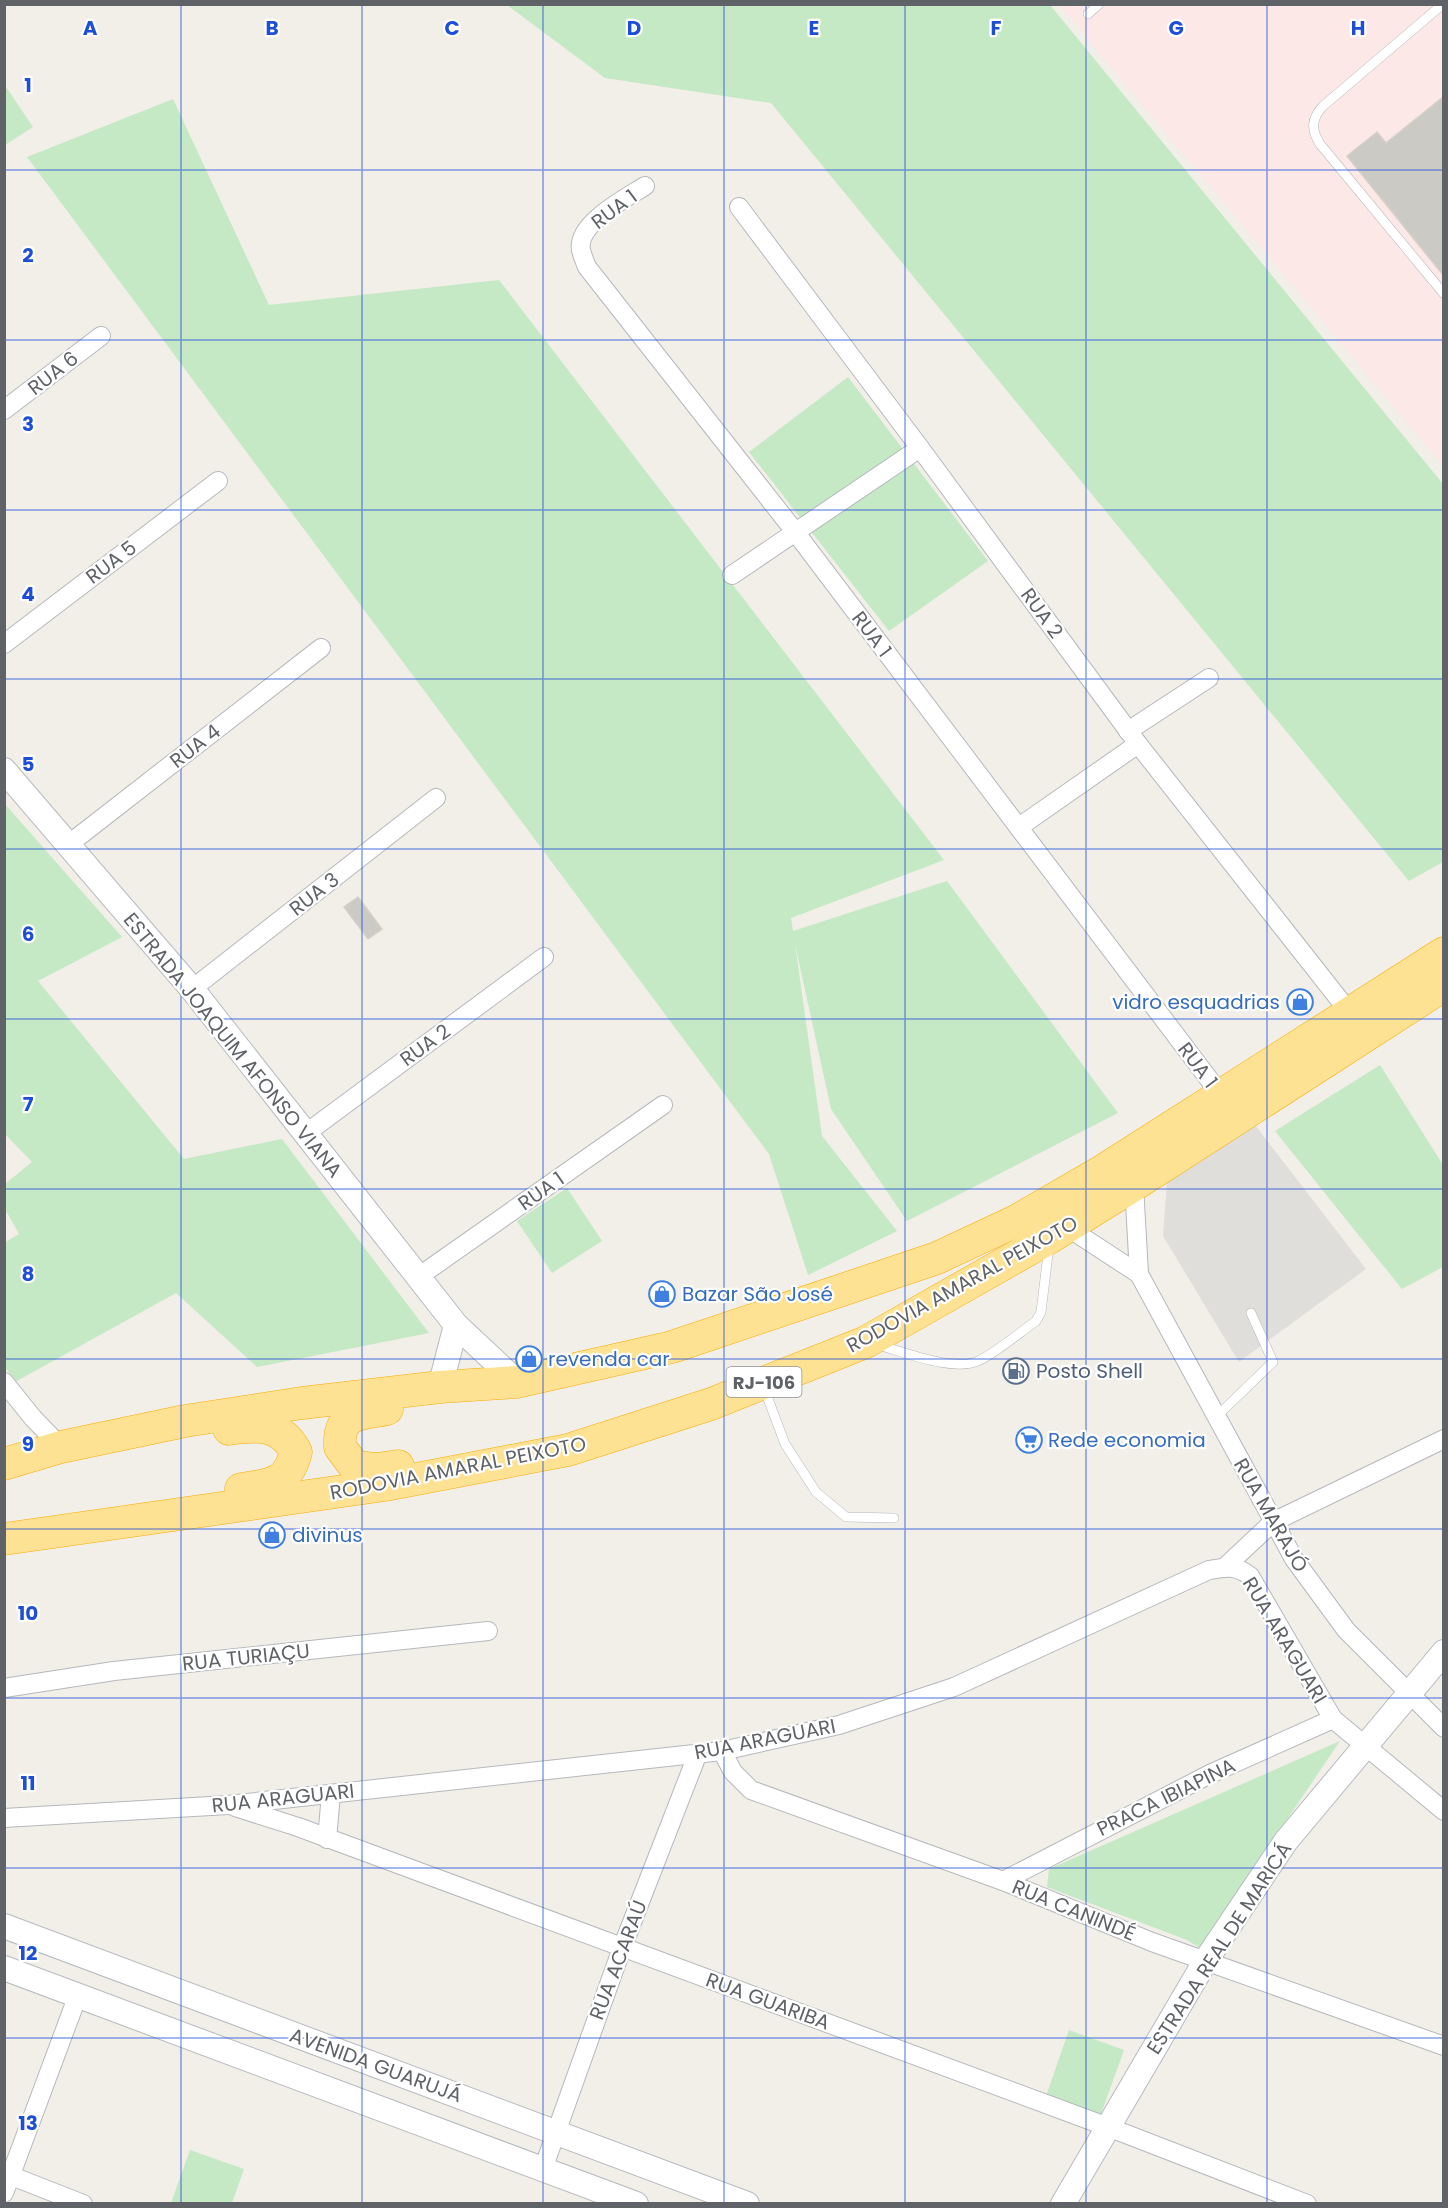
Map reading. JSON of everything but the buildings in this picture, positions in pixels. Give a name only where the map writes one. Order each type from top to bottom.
[{"type":"highway","name":"RODOVIA AMARAL PEIXOTO","points":[[4,1464],[61,1447],[185,1421],[302,1403],[440,1387],[517,1382],[646,1353],[818,1299],[937,1258],[1016,1221],[1104,1170],[1443,953]]},
{"type":"highway","name":"RODOVIA AMARAL PEIXOTO","points":[[4,1539],[374,1487],[568,1450],[711,1404],[866,1342],[1058,1233],[1443,985]]},
{"type":"highway","points":[[646,1353],[618,1371],[543,1390],[387,1409],[359,1415],[347,1420],[341,1427],[340,1447],[355,1467],[376,1469],[451,1460],[574,1436],[694,1398],[752,1387]]},
{"type":"highway","points":[[4,1481],[199,1434],[245,1427],[282,1433],[296,1452],[292,1469],[277,1482],[31,1523],[4,1533]]},
{"type":"street","name":"RUA 1","points":[[645,186],[600,215],[583,233],[580,248],[588,267],[796,533],[1221,1095]]},
{"type":"street","name":"RUA 2","points":[[739,207],[1133,737],[1350,1013]]},
{"type":"street","name":"RUA 6","points":[[4,410],[101,336]]},
{"type":"street","points":[[732,575],[920,448]]},
{"type":"street","name":"RUA 5","points":[[4,644],[218,480]]},
{"type":"street","name":"RUA 4","points":[[69,844],[321,648]]},
{"type":"street","points":[[1019,827],[1209,678]]},
{"type":"street","name":"ESTRADA JOAQUIM AFONSO VIANA","points":[[4,770],[192,989],[456,1325],[517,1382]]},
{"type":"street","name":"RUA 3","points":[[192,989],[436,798]]},
{"type":"street","name":"RUA 2","points":[[305,1134],[544,957]]},
{"type":"street","name":"RUA 1","points":[[418,1277],[663,1105]]},
{"type":"street","name":"RUA MARAJÓ","points":[[1134,1185],[1139,1274],[1294,1559],[1346,1630],[1443,1728]]},
{"type":"street","name":"RUA MARAJÓ","points":[[1058,1233],[1139,1274]]},
{"type":"street","points":[[440,1387],[456,1325]]},
{"type":"street","points":[[4,1382],[33,1418],[61,1447]]},
{"type":"street","points":[[1226,1566],[1273,1522],[1443,1439]]},
{"type":"street","name":"RUA ARAGUARI","points":[[4,1818],[228,1804],[722,1751],[839,1725],[954,1687],[1209,1569],[1226,1566],[1239,1568],[1250,1575],[1332,1719],[1365,1746]]},
{"type":"street","name":"RUA TURIAÇU","points":[[4,1688],[114,1671],[488,1631]]},
{"type":"street","name":"ESTRADA REAL DE MARICÁ","points":[[1063,2204],[1206,1960],[1286,1841],[1443,1652]]},
{"type":"street","name":"PRACA IBIAPINA","points":[[1003,1881],[1210,1774],[1332,1719]]},
{"type":"street","points":[[1365,1746],[1443,1811]]},
{"type":"street","name":"RUA CANINDÉ","points":[[722,1751],[733,1772],[751,1790],[1003,1881],[1152,1942],[1443,2046]]},
{"type":"street","name":"RUA ACARAÚ","points":[[543,2169],[622,1948],[698,1753]]},
{"type":"street","points":[[327,1839],[331,1794]]},
{"type":"street","name":"RUA GUARIBA","points":[[228,1804],[1108,2127],[1306,2204]]},
{"type":"street","name":"AVENIDA GUARUJÁ","points":[[4,1926],[747,2204]]},
{"type":"street","name":"AVENIDA GUARUJÁ","points":[[4,1968],[636,2204]]},
{"type":"street","points":[[4,2193],[8,2174],[78,1995]]},
{"type":"street","points":[[8,2174],[83,2204]]},
{"type":"lane","points":[[1088,14],[1099,4]]},
{"type":"lane","points":[[1443,4],[1323,106],[1314,119],[1312,127],[1320,144],[1443,294]]},
{"type":"lane","points":[[866,1342],[948,1363],[963,1365],[979,1361],[1036,1321],[1041,1312],[1058,1233]]},
{"type":"lane","points":[[1216,1417],[1273,1362],[1251,1313]]},
{"type":"lane","points":[[752,1387],[816,1492],[846,1517],[894,1518]]},
{"type":"shaded area","points":[[1059,5],[1443,5],[1443,466]]},
{"type":"shaded area","points":[[1255,1125],[1366,1269],[1239,1362],[1163,1236],[1167,1180]]},
{"type":"green space","points":[[507,5],[1050,5],[1443,484],[1443,862],[1409,881],[771,103],[605,78]]},
{"type":"green space","points":[[4,84],[33,127],[5,145],[4,145]]},
{"type":"green space","points":[[173,99],[269,305],[499,280],[944,860],[791,918],[793,931],[947,881],[1118,1113],[907,1221],[831,1109],[795,944],[822,1136],[897,1231],[808,1275],[769,1154],[27,157]]},
{"type":"green space","points":[[848,377],[988,561],[889,631],[749,452]]},
{"type":"green space","points":[[4,803],[122,937],[38,981],[184,1159],[282,1139],[429,1333],[257,1367],[176,1293],[15,1382],[5,1367],[4,1243],[19,1234],[5,1209],[5,1184],[32,1162],[5,1134]]},
{"type":"green space","points":[[1380,1065],[1443,1165],[1443,1267],[1402,1289],[1275,1131]]},
{"type":"green space","points":[[567,1188],[602,1241],[552,1273],[517,1221]]},
{"type":"green space","points":[[1340,1741],[1200,1948],[1187,1940],[1047,1887],[1049,1869]]},
{"type":"green space","points":[[1069,2030],[1124,2050],[1101,2114],[1046,2096]]},
{"type":"green space","points":[[190,2150],[244,2169],[232,2203],[171,2203]]},
{"type":"place","name":"vidro esquadrias","points":[[1300,1002]]},
{"type":"place","name":"Bazar São José","points":[[662,1294]]},
{"type":"place","name":"revenda car","points":[[529,1359]]},
{"type":"place","name":"Posto Shell","points":[[1016,1371]]},
{"type":"place","name":"Rede economia","points":[[1029,1440]]},
{"type":"place","name":"divinus","points":[[272,1535]]}]
